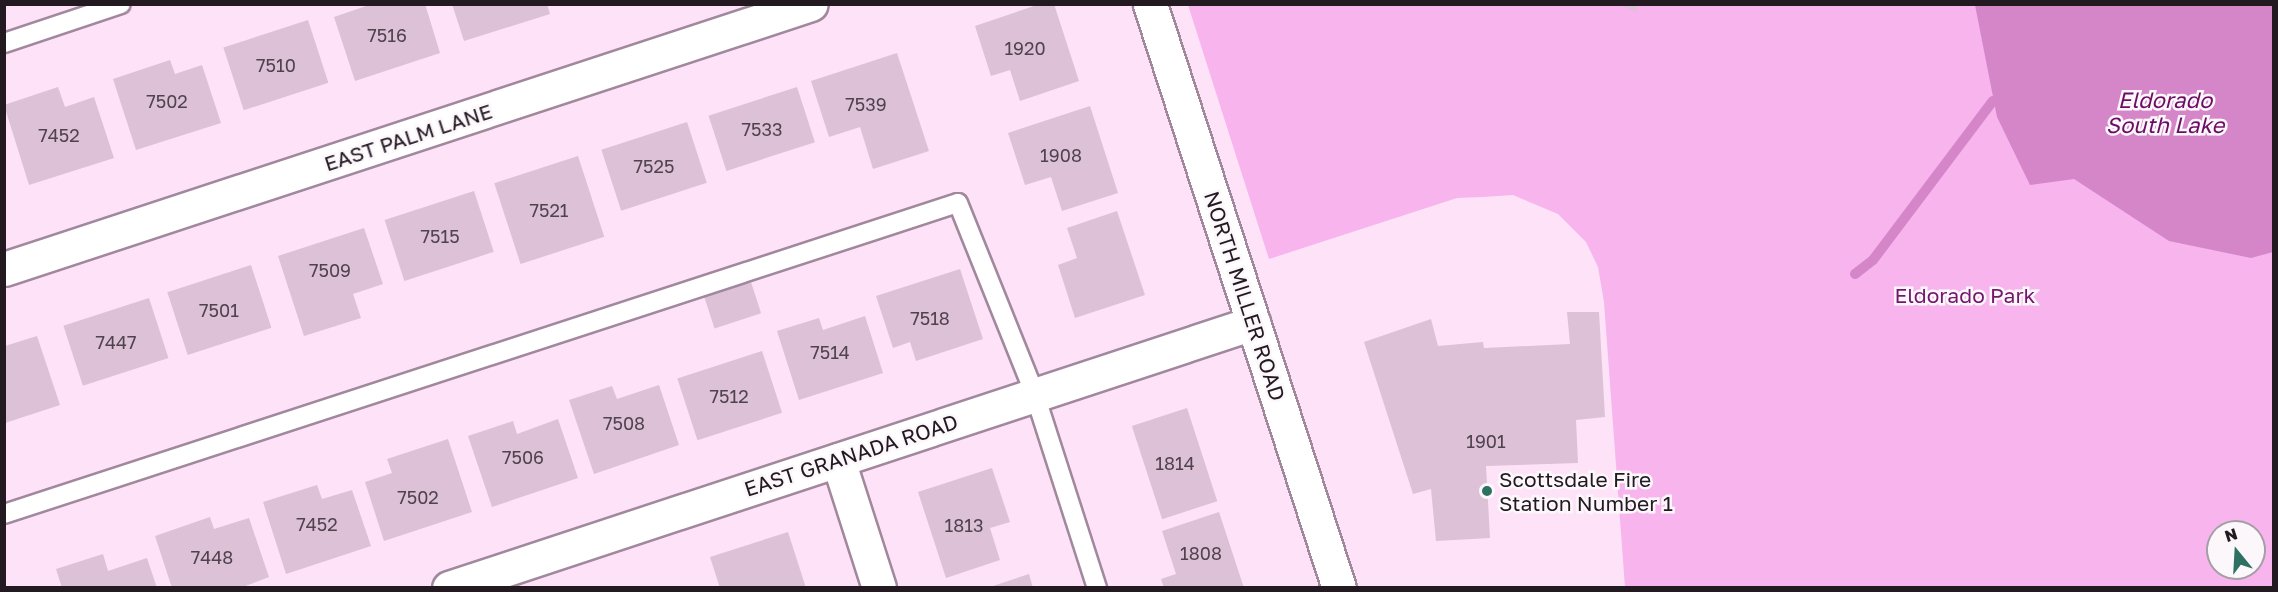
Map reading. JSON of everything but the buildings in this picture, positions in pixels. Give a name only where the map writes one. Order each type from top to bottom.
[{"type":"street","name":"EAST PALM LANE","points":[[4,269],[812,4]]},
{"type":"street","name":"NORTH MILLER ROAD","points":[[1150,4],[1339,588]]},
{"type":"street","name":"EAST GRANADA ROAD","points":[[449,588],[1253,323]]},
{"type":"street","points":[[838,460],[879,588]]},
{"type":"lane","points":[[4,43],[121,4]]},
{"type":"lane","points":[[4,514],[958,203],[1035,395],[1098,588]]},
{"type":"green space","name":"Eldorado Park","points":[[1188,5],[2273,5],[2273,587],[1625,587],[1604,302],[1598,267],[1586,242],[1558,214],[1513,195],[1457,198],[1269,259]]},
{"type":"water","name":"Eldorado South Lake","points":[[1975,5],[2272,5],[2273,252],[2251,258],[2169,241],[2074,179],[2030,185],[1997,117]]},
{"type":"waterway","points":[[1855,274],[1873,260],[1993,101]]},
{"type":"place","name":"Scottsdale Fire Station Number 1","points":[[1487,491]]}]
